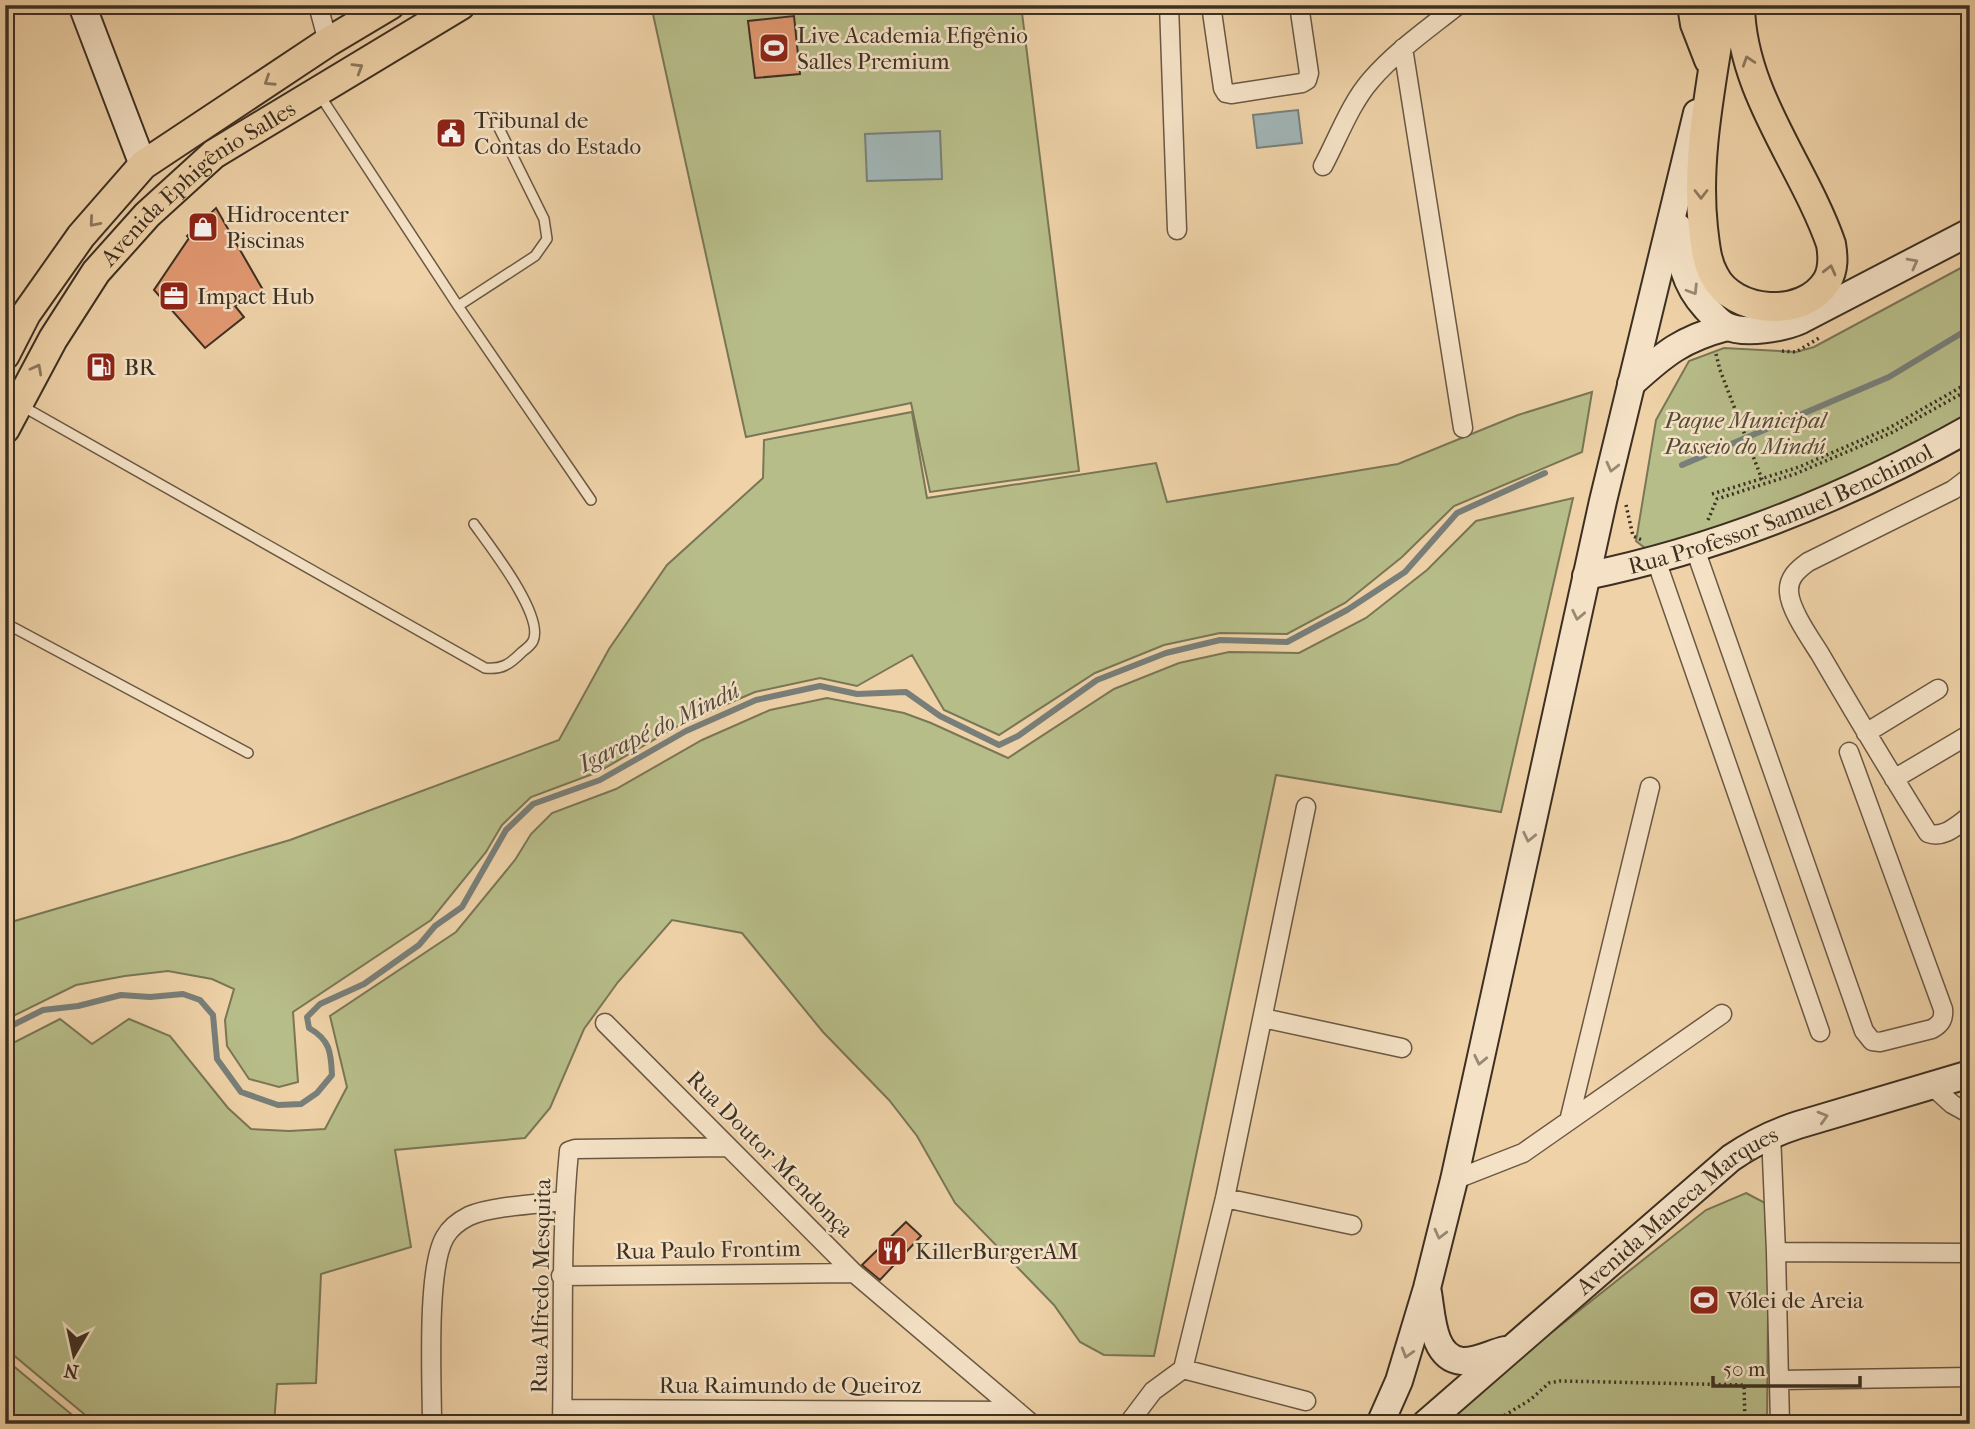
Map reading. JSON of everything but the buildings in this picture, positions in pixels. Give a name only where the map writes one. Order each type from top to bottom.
[{"type":"main road","points":[[82,5],[143,166]]},
{"type":"main road","name":"Avenida Ephigênio Salles","points":[[5,355],[26,314],[82,236],[143,166],[328,42],[390,5]]},
{"type":"main road","name":"Avenida Ephigênio Salles","points":[[5,429],[53,339],[96,272],[148,215],[214,155],[461,5]]},
{"type":"main road","points":[[1692,5],[1709,60]]},
{"type":"main road","points":[[1380,1424],[1399,1381],[1427,1288],[1454,1180],[1586,576],[1614,501],[1620,433],[1630,384],[1722,5]]},
{"type":"main road","points":[[1722,5],[1701,158],[1701,207],[1705,245],[1709,264],[1720,286],[1743,303],[1772,307],[1801,301],[1821,288],[1832,269],[1831,244],[1755,82],[1745,51],[1740,5]]},
{"type":"main road","points":[[1676,201],[1678,249],[1685,276],[1721,338]]},
{"type":"main road","points":[[1630,384],[1664,354],[1700,334],[1721,338],[1786,326],[1842,300],[1970,232]]},
{"type":"main road","name":"Rua Professor Samuel Benchimol","points":[[1586,576],[1700,537],[1780,520],[1967,436]]},
{"type":"main road","name":"Avenida Maneca Marques","points":[[1425,1424],[1731,1158],[1771,1134],[1970,1074]]},
{"type":"main road","points":[[1427,1288],[1437,1338],[1447,1354],[1454,1359],[1471,1360],[1516,1346]]},
{"type":"street","points":[[318,5],[328,42]]},
{"type":"street","points":[[1169,5],[1177,230]]},
{"type":"street","points":[[1212,5],[1223,88],[1226,93],[1231,94],[1307,80],[1309,74],[1299,5]]},
{"type":"street","points":[[1323,166],[1364,89],[1403,48],[1458,5]]},
{"type":"street","points":[[1403,48],[1462,428]]},
{"type":"street","points":[[1970,477],[1953,490],[1808,562],[1794,574],[1789,595],[1799,619],[1928,833],[1936,836],[1944,834],[1970,816]]},
{"type":"street","points":[[1700,537],[1864,1031],[1872,1041],[1880,1042],[1932,1029],[1939,1025],[1944,1017],[1944,1009],[1850,752]]},
{"type":"street","points":[[1654,552],[1820,1032]]},
{"type":"street","points":[[1866,733],[1938,689]]},
{"type":"street","points":[[1894,779],[1970,734]]},
{"type":"street","points":[[1569,1121],[1650,788]]},
{"type":"street","points":[[1128,1424],[1153,1391],[1183,1369],[1225,1198],[1306,807]]},
{"type":"street","points":[[1454,1180],[1523,1153],[1722,1014]]},
{"type":"street","points":[[1263,1018],[1402,1048]]},
{"type":"street","name":"Rua Doutor Mendonça","points":[[605,1023],[855,1273],[1032,1424]]},
{"type":"street","points":[[1932,1086],[1952,1104],[1970,1114]]},
{"type":"street","points":[[1771,1134],[1780,1424]]},
{"type":"street","name":"Rua Alfredo Mesquita","points":[[563,1416],[561,1276],[564,1201],[571,1149],[728,1147]]},
{"type":"street","points":[[1225,1198],[1352,1225]]},
{"type":"street","points":[[432,1424],[432,1308],[439,1254],[444,1238],[454,1225],[482,1212],[564,1201]]},
{"type":"street","points":[[1776,1252],[1970,1253]]},
{"type":"street","name":"Rua Paulo Frontim","points":[[561,1276],[855,1273]]},
{"type":"street","points":[[1183,1369],[1306,1401]]},
{"type":"street","points":[[1780,1380],[1970,1377]]},
{"type":"street","name":"Rua Raimundo de Queiroz","points":[[563,1416],[1017,1411]]},
{"type":"lane","points":[[318,92],[458,306],[591,500]]},
{"type":"lane","points":[[458,306],[535,256],[547,239],[544,219],[494,118]]},
{"type":"lane","points":[[18,403],[378,609],[485,668],[497,669],[511,663],[533,643],[535,631],[522,593],[474,524]]},
{"type":"lane","points":[[5,623],[248,753]]},
{"type":"path","points":[[1721,338],[1720,370],[1763,483]]},
{"type":"path","points":[[1769,351],[1796,352],[1819,338]]},
{"type":"path","points":[[1712,494],[1799,467],[1867,438],[1970,382]]},
{"type":"path","points":[[1700,537],[1717,499],[1891,433],[1970,389]]},
{"type":"path","points":[[1614,501],[1633,536],[1654,552]]},
{"type":"path","points":[[1490,1424],[1530,1400],[1549,1383],[1560,1381],[1744,1385],[1745,1424]]},
{"type":"green space","points":[[651,5],[1021,5],[1079,471],[930,492],[911,403],[746,437]]},
{"type":"green space","name":"Paque Municipal Passeio do Mindú","points":[[1970,263],[1970,413],[1896,456],[1809,499],[1650,552],[1636,541],[1656,420],[1689,361],[1724,348],[1796,352],[1814,347]]},
{"type":"green space","points":[[1592,392],[1582,452],[1454,506],[1402,557],[1345,603],[1287,634],[1220,633],[1164,645],[1095,673],[999,735],[944,710],[912,655],[857,686],[820,678],[755,692],[683,723],[598,772],[531,797],[502,825],[486,852],[431,920],[293,1012],[298,1082],[279,1087],[249,1079],[227,1046],[225,1020],[234,989],[212,979],[168,971],[76,985],[5,1020],[5,926],[8,923],[290,840],[559,740],[609,649],[667,565],[763,478],[764,440],[912,412],[927,498],[1156,463],[1167,502],[1398,464],[1518,415]]},
{"type":"green space","points":[[1573,498],[1501,812],[1276,775],[1154,1356],[1104,1355],[1080,1342],[1054,1305],[955,1203],[917,1136],[889,1100],[823,1032],[742,933],[672,920],[618,982],[584,1029],[550,1108],[525,1138],[395,1150],[411,1247],[321,1274],[316,1383],[277,1384],[274,1424],[96,1424],[5,1348],[5,1047],[60,1019],[92,1044],[129,1019],[170,1036],[228,1108],[251,1129],[325,1129],[347,1087],[330,1016],[456,932],[515,860],[531,834],[552,813],[616,789],[702,740],[770,710],[827,698],[904,713],[1008,758],[1114,689],[1179,663],[1229,652],[1299,653],[1366,618],[1427,570],[1476,521]]},
{"type":"green space","points":[[1746,1193],[1769,1205],[1767,1424],[1436,1424],[1706,1210]]},
{"type":"green space","points":[[5,1359],[83,1424],[5,1424]]},
{"type":"shaded area","points":[[1298,110],[1302,143],[1257,148],[1253,115]]},
{"type":"shaded area","points":[[940,131],[942,179],[867,181],[865,134]]},
{"type":"waterway","name":"Igarapé do Mindú","points":[[1682,465],[1889,377],[1970,328]]},
{"type":"waterway","name":"Igarapé do Mindú","points":[[5,1029],[43,1010],[78,1006],[121,995],[150,997],[183,994],[200,1000],[213,1015],[217,1059],[241,1092],[278,1105],[301,1104],[317,1093],[332,1075],[328,1047],[321,1037],[309,1028],[307,1017],[320,1004],[364,984],[419,945],[435,926],[462,907],[506,830],[533,804],[600,780],[686,731],[756,700],[820,686],[857,694],[906,692],[940,716],[999,745],[1018,736],[1097,680],[1166,653],[1220,640],[1287,642],[1347,610],[1405,572],[1457,513],[1545,473]]},
{"type":"place","name":"Live Academia Efigênio Salles Premium","points":[[774,48]]},
{"type":"place","name":"Tribunal de Contas do Estado","points":[[451,133]]},
{"type":"place","name":"Hidrocenter Piscinas","points":[[203,227]]},
{"type":"place","name":"Impact Hub","points":[[174,296]]},
{"type":"place","name":"BR","points":[[101,367]]},
{"type":"place","name":"KillerBurgerAM","points":[[892,1251]]},
{"type":"place","name":"Vólei de Areia","points":[[1704,1300]]}]
